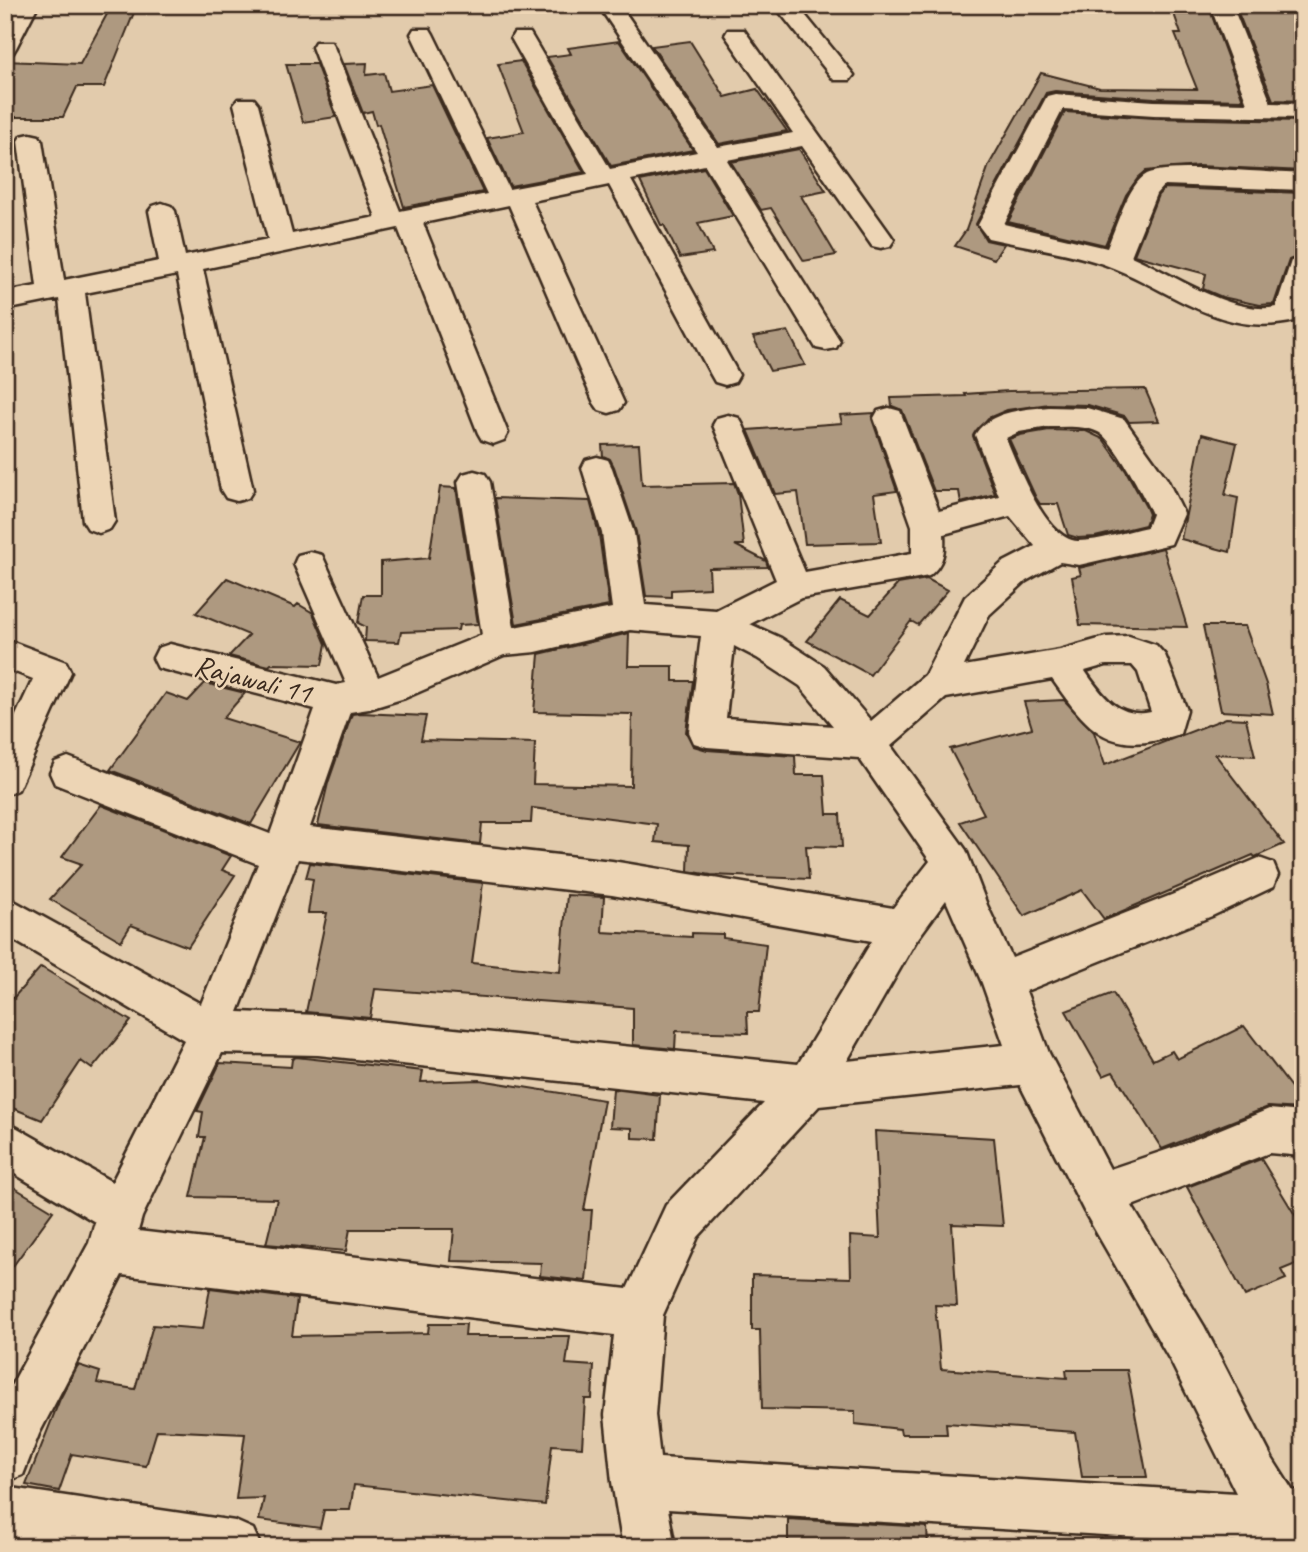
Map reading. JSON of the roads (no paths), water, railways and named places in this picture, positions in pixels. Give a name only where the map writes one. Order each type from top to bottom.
[{"type":"street","points":[[5,48],[27,5]]},
{"type":"street","points":[[610,5],[712,156],[827,341]]},
{"type":"street","points":[[785,5],[842,75]]},
{"type":"street","points":[[1220,5],[1261,109]]},
{"type":"street","points":[[422,34],[509,197],[609,403]]},
{"type":"street","points":[[736,35],[881,240]]},
{"type":"street","points":[[522,38],[609,176],[725,375]]},
{"type":"street","points":[[323,47],[493,433]]},
{"type":"street","points":[[1303,111],[1154,108],[1061,100],[1052,105],[991,225],[997,232],[1115,260],[1212,306],[1248,315],[1278,318],[1287,314],[1300,267],[1303,267]]},
{"type":"street","points":[[246,104],[282,244]]},
{"type":"street","points":[[5,301],[808,137]]},
{"type":"street","points":[[30,141],[62,290],[99,522]]},
{"type":"street","points":[[1115,260],[1144,191],[1156,179],[1172,176],[1303,182]]},
{"type":"street","points":[[162,211],[181,265],[237,490]]},
{"type":"street","points":[[719,624],[795,586],[917,567],[926,560],[929,550],[928,526],[889,418]]},
{"type":"street","points":[[719,624],[707,732],[869,744],[937,685],[977,606],[1014,572],[1056,549],[1079,552],[1160,536],[1168,514],[1156,486],[1113,426],[1105,421],[1059,418],[1017,420],[995,428],[990,435],[1017,503],[1056,549]]},
{"type":"street","points":[[728,425],[795,586]]},
{"type":"street","points":[[597,468],[618,533],[630,617]]},
{"type":"street","points":[[474,482],[500,642]]},
{"type":"street","points":[[928,526],[1017,503]]},
{"type":"street","points":[[10,1430],[115,1231],[210,1032],[282,848],[352,698],[310,565]]},
{"type":"street","points":[[352,698],[393,688],[500,642],[536,638],[630,617],[719,624],[769,648],[812,676],[869,744],[952,862],[1002,981],[1031,1063],[1100,1195],[1187,1343],[1254,1476],[1295,1527]]},
{"type":"street","points":[[5,653],[54,672],[5,779]]},
{"type":"street","name":"Rajawali 11","points":[[170,658],[352,698]]},
{"type":"street","points":[[937,685],[1060,664]]},
{"type":"street","points":[[68,773],[282,848],[612,878],[902,928]]},
{"type":"street","points":[[649,1547],[637,1482],[630,1415],[640,1314],[682,1221],[809,1086],[902,928],[952,862]]},
{"type":"street","points":[[1002,981],[1174,913],[1259,874]]},
{"type":"street","points":[[5,914],[210,1032],[318,1035],[809,1086],[1031,1063]]},
{"type":"street","points":[[1100,1195],[1184,1166],[1269,1132],[1303,1134]]},
{"type":"street","points":[[5,1143],[115,1231],[640,1314]]},
{"type":"street","points":[[637,1482],[1295,1527]]},
{"type":"street","points":[[5,1513],[235,1547]]}]
